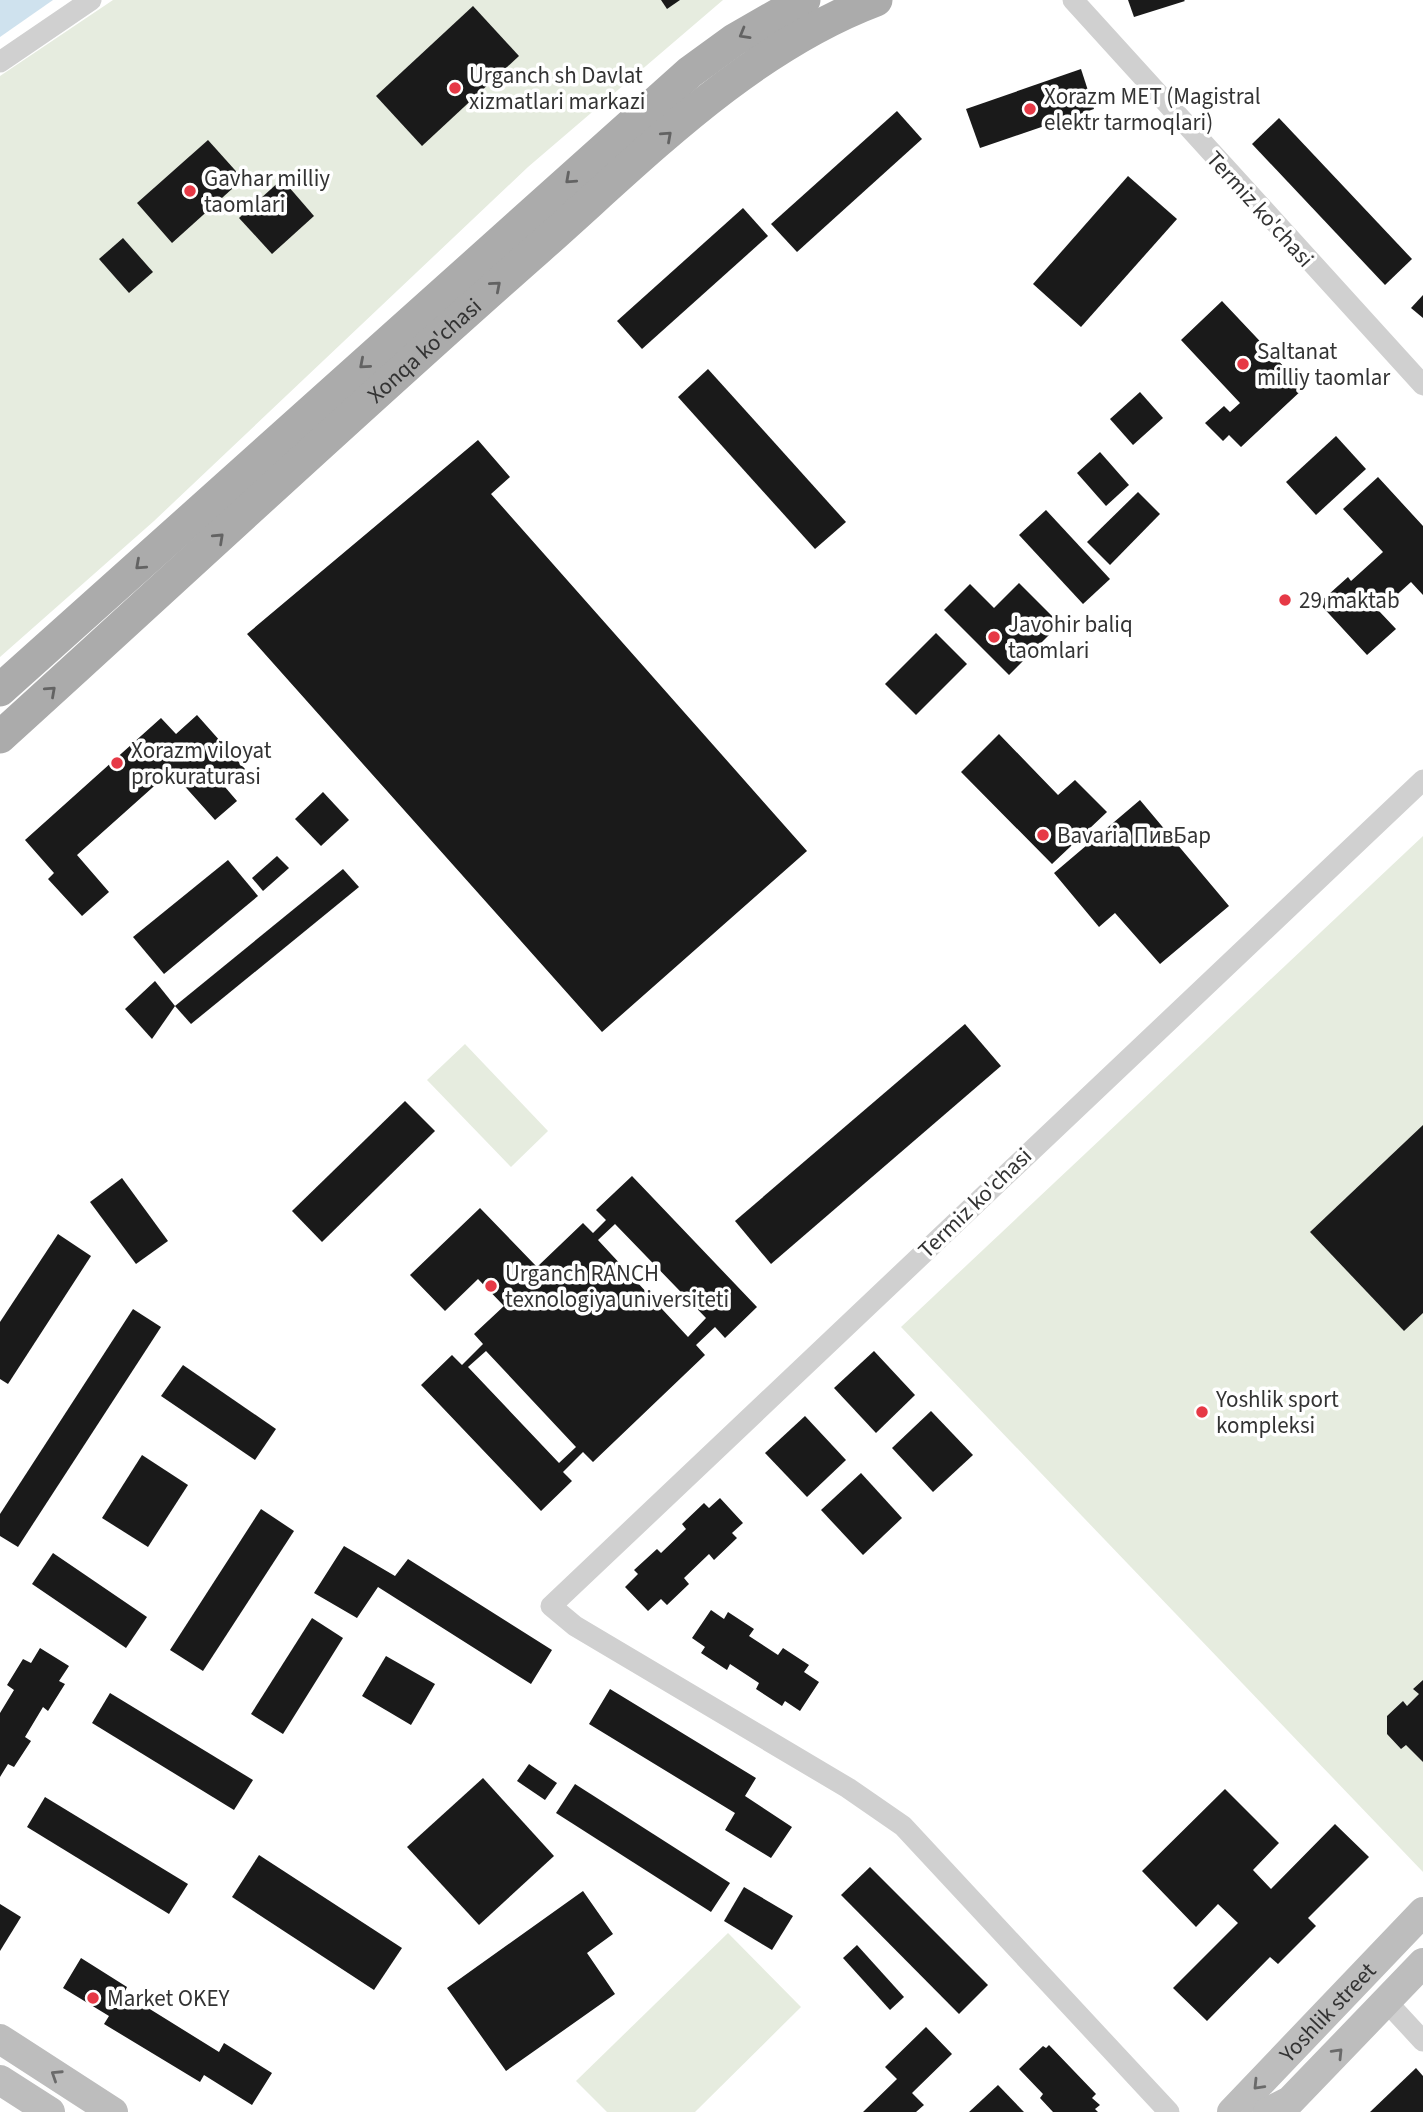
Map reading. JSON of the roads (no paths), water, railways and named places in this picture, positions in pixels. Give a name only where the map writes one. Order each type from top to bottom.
[{"type":"main road","name":"Xonqa ko'chasi","points":[[0,737],[690,72],[734,40],[804,0]]},
{"type":"main road","name":"Xonqa ko'chasi","points":[[0,690],[408,345],[695,110],[754,65],[876,0]]},
{"type":"main road","name":"Yoshlik street","points":[[1232,2112],[1423,1912]]},
{"type":"main road","name":"Yoshlik street","points":[[1279,2107],[1423,1964]]},
{"type":"main road","points":[[0,2039],[113,2112]]},
{"type":"main road","points":[[0,2080],[50,2112]]},
{"type":"street","points":[[0,62],[91,0]]},
{"type":"street","name":"Termiz ko'chasi","points":[[1073,0],[1423,385]]},
{"type":"street","name":"Termiz ko'chasi","points":[[1169,2112],[903,1826],[848,1788],[575,1626],[551,1606],[1423,780]]},
{"type":"street","points":[[1385,2000],[1423,2041]]},
{"type":"water","points":[[0,0],[53,0],[0,37]]},
{"type":"place","name":"Urganch sh Davlat xizmatlari markazi","points":[[455,88]]},
{"type":"place","name":"Xorazm MET (Magistral elektr tarmoqlari)","points":[[1030,109]]},
{"type":"place","name":"Gavhar milliy taomlari","points":[[190,191]]},
{"type":"place","name":"Saltanat milliy taomlar","points":[[1243,364]]},
{"type":"place","name":"29 maktab","points":[[1285,600]]},
{"type":"place","name":"Javohir baliq taomlari","points":[[994,637]]},
{"type":"place","name":"Xorazm viloyat prokuraturasi","points":[[117,763]]},
{"type":"place","name":"Bavaria ПивБар","points":[[1043,835]]},
{"type":"place","name":"Urganch RANCH texnologiya universiteti","points":[[491,1286]]},
{"type":"place","name":"Yoshlik sport kompleksi","points":[[1202,1412]]},
{"type":"place","name":"Market OKEY","points":[[93,1998]]}]
